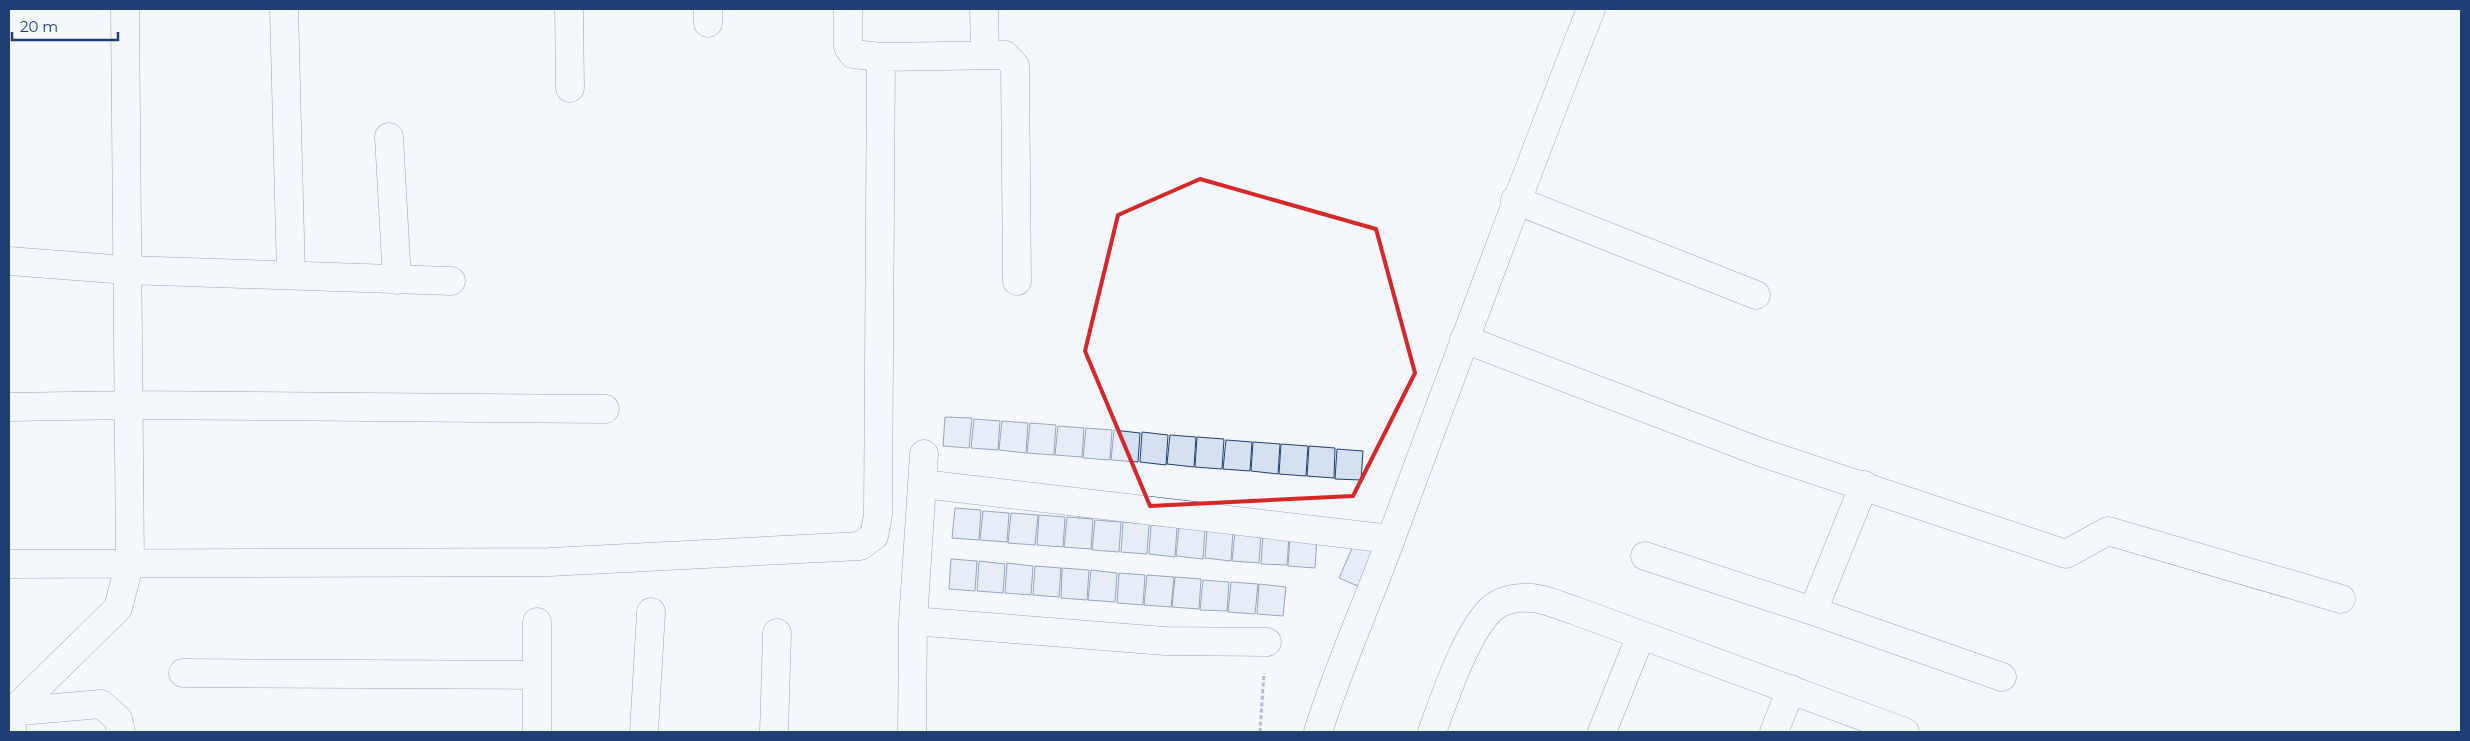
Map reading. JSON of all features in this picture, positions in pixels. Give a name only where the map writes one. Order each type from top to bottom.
[{"type":"street","points":[[11,719],[118,608],[130,562],[125,9]]},
{"type":"street","points":[[284,9],[292,275]]},
{"type":"street","points":[[569,9],[570,88]]},
{"type":"street","points":[[848,9],[848,47],[852,54],[881,57],[1005,55],[1015,66],[1017,281]]},
{"type":"street","points":[[984,9],[985,55]]},
{"type":"street","points":[[1318,732],[1336,676],[1391,539],[1515,200],[1591,9]]},
{"type":"street","points":[[9,564],[130,562],[550,562],[860,546],[874,536],[878,515],[881,57]]},
{"type":"street","points":[[389,137],[397,280]]},
{"type":"street","points":[[1515,200],[1756,295]]},
{"type":"street","points":[[9,261],[126,270],[451,281]]},
{"type":"street","points":[[1464,339],[1760,452],[1864,485],[2066,554],[2108,530],[2340,598]]},
{"type":"street","points":[[9,407],[130,405],[605,410]]},
{"type":"street","points":[[912,732],[913,621],[924,454]]},
{"type":"street","points":[[923,484],[1391,539]]},
{"type":"street","points":[[1813,611],[1864,485]]},
{"type":"street","points":[[1645,556],[1813,611],[2002,677]]},
{"type":"street","points":[[1432,732],[1456,670],[1482,619],[1496,606],[1511,599],[1533,598],[1641,635],[1905,732]]},
{"type":"street","points":[[644,732],[651,612]]},
{"type":"street","points":[[913,621],[1165,641],[1266,642]]},
{"type":"street","points":[[537,622],[538,732]]},
{"type":"street","points":[[774,732],[778,633]]},
{"type":"street","points":[[1602,732],[1641,635]]},
{"type":"street","points":[[183,673],[537,675]]},
{"type":"street","points":[[1774,732],[1790,689]]},
{"type":"street","points":[[11,719],[101,704],[118,719],[120,732]]},
{"type":"path","points":[[1260,732],[1266,642]]},
{"type":"highlighted area","points":[[1200,179],[1376,229],[1415,373],[1353,496],[1150,506],[1085,351],[1118,215]]},
{"type":"building","points":[[945,417],[972,418],[969,448],[943,446]]},
{"type":"building","points":[[974,419],[1000,421],[998,450],[971,448]]},
{"type":"building","points":[[1002,421],[1028,423],[1026,453],[999,450]]},
{"type":"building","points":[[1030,423],[1056,425],[1054,455],[1027,453]]},
{"type":"building","points":[[1058,426],[1084,428],[1082,457],[1055,455]]},
{"type":"building","points":[[1086,428],[1112,430],[1110,460],[1083,458]]},
{"type":"building","points":[[1114,430],[1140,433],[1138,462],[1111,460]]},
{"type":"building","points":[[1142,432],[1168,435],[1166,465],[1140,462]]},
{"type":"building","points":[[1170,435],[1196,437],[1194,467],[1167,464]]},
{"type":"building","points":[[1197,437],[1224,439],[1222,469],[1195,467]]},
{"type":"building","points":[[1226,440],[1252,442],[1250,471],[1223,469]]},
{"type":"building","points":[[1253,442],[1280,444],[1278,474],[1251,471]]},
{"type":"building","points":[[1281,444],[1308,446],[1306,476],[1279,474]]},
{"type":"building","points":[[1309,446],[1335,448],[1334,478],[1307,476]]},
{"type":"building","points":[[1337,449],[1363,451],[1361,480],[1335,479]]},
{"type":"building","points":[[955,508],[981,510],[979,540],[952,538]]},
{"type":"building","points":[[983,511],[1009,513],[1007,542],[980,540]]},
{"type":"building","points":[[1011,513],[1038,515],[1035,545],[1008,543]]},
{"type":"building","points":[[1039,515],[1065,517],[1063,547],[1037,545]]},
{"type":"building","points":[[1067,517],[1093,519],[1091,549],[1064,547]]},
{"type":"building","points":[[1095,520],[1121,522],[1119,552],[1092,550]]},
{"type":"building","points":[[1123,522],[1149,524],[1147,554],[1121,552]]},
{"type":"building","points":[[1151,525],[1177,527],[1175,557],[1149,554]]},
{"type":"building","points":[[1179,527],[1205,529],[1203,559],[1176,556]]},
{"type":"building","points":[[1207,529],[1233,531],[1231,561],[1205,558]]},
{"type":"building","points":[[1235,532],[1261,534],[1259,563],[1232,561]]},
{"type":"building","points":[[1263,534],[1289,536],[1287,565],[1261,564]]},
{"type":"building","points":[[1290,536],[1317,538],[1315,568],[1288,566]]},
{"type":"building","points":[[1357,537],[1384,550],[1367,590],[1339,578]]},
{"type":"building","points":[[951,559],[977,561],[975,591],[949,589]]},
{"type":"building","points":[[979,561],[1005,564],[1003,593],[977,591]]},
{"type":"building","points":[[1007,563],[1033,566],[1031,595],[1005,593]]},
{"type":"building","points":[[1035,566],[1061,568],[1059,597],[1033,595]]},
{"type":"building","points":[[1062,568],[1089,570],[1087,600],[1061,598]]},
{"type":"building","points":[[1091,570],[1117,573],[1115,602],[1088,600]]},
{"type":"building","points":[[1119,573],[1145,575],[1143,605],[1117,603]]},
{"type":"building","points":[[1147,575],[1174,577],[1171,607],[1144,605]]},
{"type":"building","points":[[1175,577],[1201,579],[1199,609],[1172,607]]},
{"type":"building","points":[[1203,580],[1229,582],[1227,611],[1200,610]]},
{"type":"building","points":[[1231,582],[1258,584],[1255,614],[1228,612]]},
{"type":"building","points":[[1259,584],[1286,587],[1283,616],[1257,614]]}]
